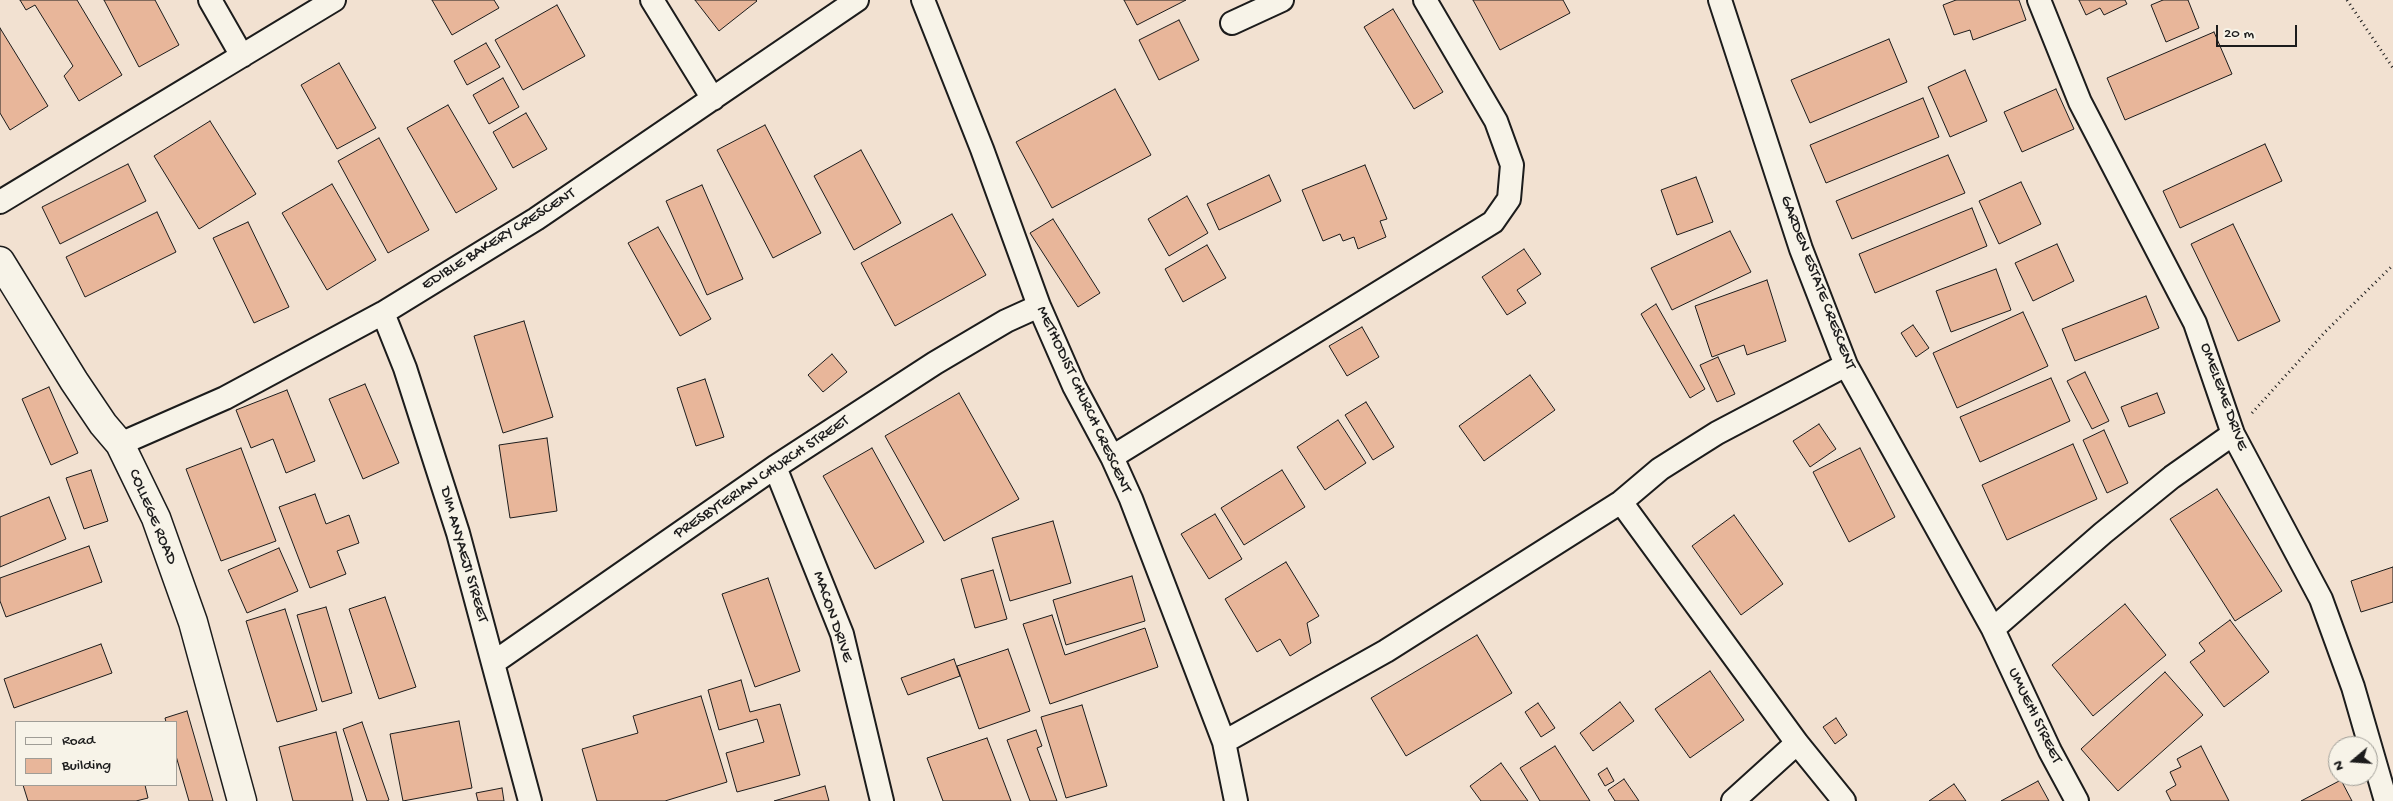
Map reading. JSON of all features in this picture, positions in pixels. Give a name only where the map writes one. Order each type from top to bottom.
[{"type":"main road","name":"COLLEGE ROAD","points":[[0,261],[74,381],[103,424],[120,444],[156,518],[193,622],[242,801]]},
{"type":"street","points":[[210,0],[242,56]]},
{"type":"street","points":[[0,202],[334,0]]},
{"type":"street","points":[[652,0],[713,99]]},
{"type":"street","name":"EDIBLE BAKERY CRESCENT","points":[[120,444],[225,398],[383,314],[536,219],[857,0]]},
{"type":"street","name":"METHODIST CHURCH CRESCENT","points":[[923,0],[982,149],[1038,306],[1074,386],[1112,457],[1130,499],[1224,742],[1236,801]]},
{"type":"street","points":[[1232,23],[1282,0]]},
{"type":"street","points":[[1112,457],[1493,222],[1509,199],[1512,165],[1496,120],[1425,0]]},
{"type":"street","name":"GARDEN ESTATE CRESCENT","points":[[1720,0],[1801,249],[1846,364],[1993,629]]},
{"type":"street","name":"OMELEME DRIVE","points":[[2040,0],[2080,102],[2195,323],[2233,434],[2321,599],[2353,687],[2386,801]]},
{"type":"street","name":"PRESBYTERIAN CHURCH STREET","points":[[493,663],[775,467],[935,363],[1006,321],[1038,306]]},
{"type":"street","name":"DIM ANYAEJI STREET","points":[[383,314],[404,368],[458,533],[530,801]]},
{"type":"street","points":[[1224,742],[1386,651],[1621,502],[1660,469],[1717,433],[1846,364]]},
{"type":"street","points":[[1993,629],[2103,533],[2172,477],[2233,434]]},
{"type":"street","name":"MACON DRIVE","points":[[775,467],[842,634],[882,801]]},
{"type":"street","points":[[1621,502],[1797,743],[1844,801]]},
{"type":"street","name":"UMUEHI STREET","points":[[1993,629],[2050,751],[2077,801]]},
{"type":"street","points":[[1733,801],[1797,743]]},
{"type":"path","points":[[2348,0],[2393,68]]},
{"type":"path","points":[[2233,434],[2325,332],[2393,264]]},
{"type":"building","points":[[20,0],[77,0],[122,75],[79,101],[64,76],[73,66],[35,5],[26,10]]},
{"type":"building","points":[[104,0],[155,0],[179,45],[139,67]]},
{"type":"building","points":[[432,0],[494,0],[499,8],[452,35]]},
{"type":"building","points":[[695,0],[756,0],[757,1],[719,31]]},
{"type":"building","points":[[1124,0],[1186,0],[1137,25]]},
{"type":"building","points":[[1473,0],[1563,0],[1570,13],[1500,50]]},
{"type":"building","points":[[1956,0],[2019,0],[2026,20],[1973,40],[1970,30],[1954,35],[1943,5]]},
{"type":"building","points":[[2079,0],[2125,0],[2127,4],[2104,15],[2100,8],[2086,15]]},
{"type":"building","points":[[2163,0],[2188,0],[2199,28],[2166,42],[2151,5]]},
{"type":"building","points":[[557,5],[585,56],[523,90],[495,40]]},
{"type":"building","points":[[1393,9],[1443,92],[1414,109],[1364,27]]},
{"type":"building","points":[[1179,20],[1199,60],[1159,80],[1139,40]]},
{"type":"building","points":[[0,28],[48,106],[10,130],[0,113]]},
{"type":"building","points":[[2214,32],[2232,74],[2125,120],[2107,78]]},
{"type":"building","points":[[1889,39],[1907,82],[1810,123],[1791,80]]},
{"type":"building","points":[[486,43],[500,67],[467,85],[454,61]]},
{"type":"building","points":[[339,63],[376,128],[337,149],[301,85]]},
{"type":"building","points":[[1965,70],[1987,121],[1950,137],[1928,87]]},
{"type":"building","points":[[503,78],[519,107],[489,124],[473,95]]},
{"type":"building","points":[[1115,89],[1151,155],[1052,208],[1016,142]]},
{"type":"building","points":[[2056,89],[2074,129],[2022,152],[2004,112]]},
{"type":"building","points":[[1923,98],[1939,137],[1826,183],[1810,145]]},
{"type":"building","points":[[448,105],[497,189],[456,213],[407,128]]},
{"type":"building","points":[[526,113],[547,149],[513,168],[493,132]]},
{"type":"building","points":[[210,121],[256,194],[199,229],[154,156]]},
{"type":"building","points":[[765,125],[821,233],[773,258],[717,150]]},
{"type":"building","points":[[379,138],[429,230],[388,253],[338,161]]},
{"type":"building","points":[[2265,144],[2282,181],[2180,228],[2163,191]]},
{"type":"building","points":[[861,150],[901,223],[854,250],[814,176]]},
{"type":"building","points":[[1948,155],[1965,193],[1852,239],[1836,201]]},
{"type":"building","points":[[128,164],[146,201],[60,244],[42,207]]},
{"type":"building","points":[[1365,165],[1387,219],[1380,221],[1386,237],[1358,249],[1354,237],[1343,241],[1340,234],[1323,241],[1302,190]]},
{"type":"building","points":[[1269,175],[1281,201],[1219,230],[1207,204]]},
{"type":"building","points":[[1696,177],[1713,222],[1677,235],[1661,190]]},
{"type":"building","points":[[2021,182],[2041,224],[1999,244],[1979,201]]},
{"type":"building","points":[[332,184],[376,260],[327,290],[282,213]]},
{"type":"building","points":[[702,185],[743,279],[707,295],[666,201]]},
{"type":"building","points":[[1187,196],[1208,233],[1169,256],[1148,219]]},
{"type":"building","points":[[1972,208],[1987,246],[1875,293],[1859,254]]},
{"type":"building","points":[[157,212],[176,252],[85,297],[66,257]]},
{"type":"building","points":[[952,214],[986,275],[895,326],[861,263]]},
{"type":"building","points":[[1053,219],[1100,293],[1078,307],[1030,233]]},
{"type":"building","points":[[248,222],[289,307],[254,323],[213,238]]},
{"type":"building","points":[[2233,224],[2280,321],[2238,341],[2191,244]]},
{"type":"building","points":[[658,227],[711,319],[680,336],[628,243]]},
{"type":"building","points":[[1730,231],[1751,272],[1672,310],[1651,268]]},
{"type":"building","points":[[2057,244],[2074,281],[2033,301],[2015,263]]},
{"type":"building","points":[[1207,245],[1226,278],[1183,302],[1165,269]]},
{"type":"building","points":[[1524,249],[1541,274],[1517,290],[1526,303],[1507,315],[1482,277]]},
{"type":"building","points":[[1996,269],[2011,310],[1951,332],[1936,291]]},
{"type":"building","points":[[1767,280],[1786,341],[1747,355],[1744,345],[1712,357],[1695,306]]},
{"type":"building","points":[[2146,296],[2159,328],[2075,361],[2062,329]]},
{"type":"building","points":[[1656,304],[1705,389],[1690,398],[1641,314]]},
{"type":"building","points":[[2023,312],[2048,366],[1957,408],[1933,353]]},
{"type":"building","points":[[524,321],[553,417],[503,433],[474,336]]},
{"type":"building","points":[[1913,325],[1929,348],[1916,357],[1901,333]]},
{"type":"building","points":[[1362,327],[1379,357],[1347,376],[1329,346]]},
{"type":"building","points":[[832,354],[847,372],[823,392],[808,375]]},
{"type":"building","points":[[1718,357],[1735,394],[1717,402],[1700,365]]},
{"type":"building","points":[[2085,372],[2109,421],[2092,429],[2067,381]]},
{"type":"building","points":[[1530,375],[1555,410],[1484,461],[1459,426]]},
{"type":"building","points":[[2051,378],[2070,421],[1980,462],[1960,417]]},
{"type":"building","points":[[705,379],[724,437],[696,446],[677,388]]},
{"type":"building","points":[[365,384],[399,463],[363,479],[329,399]]},
{"type":"building","points":[[49,387],[78,453],[51,465],[22,399]]},
{"type":"building","points":[[287,390],[315,461],[286,473],[273,439],[251,448],[236,410]]},
{"type":"building","points":[[959,393],[1019,499],[944,541],[885,436]]},
{"type":"building","points":[[2157,393],[2165,413],[2129,427],[2121,407]]},
{"type":"building","points":[[1366,402],[1394,447],[1373,460],[1345,415]]},
{"type":"building","points":[[1338,420],[1366,463],[1325,490],[1297,447]]},
{"type":"building","points":[[1819,424],[1836,449],[1810,467],[1793,441]]},
{"type":"building","points":[[2104,430],[2128,483],[2107,493],[2083,440]]},
{"type":"building","points":[[547,438],[557,511],[510,518],[499,445]]},
{"type":"building","points":[[2073,444],[2097,499],[2007,540],[1982,485]]},
{"type":"building","points":[[241,448],[276,541],[221,561],[186,469]]},
{"type":"building","points":[[872,448],[924,542],[875,569],[823,476]]},
{"type":"building","points":[[1860,448],[1895,517],[1849,542],[1813,472]]},
{"type":"building","points":[[91,470],[108,521],[84,529],[66,478]]},
{"type":"building","points":[[1282,470],[1305,507],[1244,545],[1221,508]]},
{"type":"building","points":[[2217,489],[2282,591],[2235,621],[2170,519]]},
{"type":"building","points":[[315,494],[326,524],[349,515],[359,543],[337,551],[346,574],[310,588],[279,507]]},
{"type":"building","points":[[49,497],[66,539],[0,567],[0,517]]},
{"type":"building","points":[[1215,514],[1242,559],[1209,579],[1181,534]]},
{"type":"building","points":[[1734,515],[1783,584],[1741,615],[1692,546]]},
{"type":"building","points":[[1053,521],[1071,583],[1010,601],[992,538]]},
{"type":"building","points":[[89,546],[102,582],[6,617],[0,601],[0,578]]},
{"type":"building","points":[[279,548],[298,591],[247,613],[228,570]]},
{"type":"building","points":[[1286,562],[1319,616],[1307,623],[1311,643],[1290,656],[1280,639],[1257,652],[1225,599]]},
{"type":"building","points":[[2393,567],[2393,602],[2361,612],[2351,581]]},
{"type":"building","points":[[993,570],[1007,619],[975,628],[961,579]]},
{"type":"building","points":[[1132,576],[1145,621],[1066,645],[1053,600]]},
{"type":"building","points":[[768,578],[800,671],[755,687],[722,594]]},
{"type":"building","points":[[385,597],[416,687],[379,699],[349,609]]},
{"type":"building","points":[[2125,604],[2166,655],[2093,716],[2052,665]]},
{"type":"building","points":[[326,607],[352,693],[322,702],[297,615]]},
{"type":"building","points":[[285,609],[317,710],[277,722],[246,621]]},
{"type":"building","points":[[1052,615],[1065,655],[1145,628],[1158,667],[1050,704],[1023,624]]},
{"type":"building","points":[[2230,620],[2269,672],[2224,707],[2190,662],[2205,651],[2199,643]]},
{"type":"building","points":[[1477,635],[1512,693],[1406,756],[1371,698]]},
{"type":"building","points":[[101,644],[112,673],[14,708],[4,679]]},
{"type":"building","points":[[1008,649],[1030,711],[979,729],[957,666]]},
{"type":"building","points":[[954,659],[960,676],[908,695],[901,678]]},
{"type":"building","points":[[1710,671],[1744,720],[1690,758],[1655,709]]},
{"type":"building","points":[[2165,672],[2203,715],[2118,791],[2081,749]]},
{"type":"building","points":[[741,680],[750,712],[780,704],[800,775],[737,792],[726,753],[764,742],[757,719],[719,730],[708,690]]},
{"type":"building","points":[[701,696],[727,782],[665,801],[597,801],[582,749],[638,733],[633,716]]},
{"type":"building","points":[[1620,702],[1634,721],[1593,751],[1580,733]]},
{"type":"building","points":[[1538,703],[1555,728],[1541,737],[1525,712]]},
{"type":"building","points":[[1082,705],[1107,786],[1066,798],[1041,717]]},
{"type":"building","points":[[187,711],[213,801],[189,801],[178,763],[178,721],[166,721],[165,718]]},
{"type":"building","points":[[1836,718],[1847,735],[1835,744],[1823,727]]},
{"type":"building","points":[[459,721],[472,788],[403,801],[390,734]]},
{"type":"building","points":[[362,722],[389,800],[387,801],[367,801],[343,729]]},
{"type":"building","points":[[1036,730],[1042,746],[1037,748],[1057,801],[1030,801],[1007,740]]},
{"type":"building","points":[[336,732],[353,801],[293,801],[279,747]]},
{"type":"building","points":[[987,738],[1011,801],[943,801],[927,758]]},
{"type":"building","points":[[1555,746],[1590,801],[1540,801],[1520,768]]},
{"type":"building","points":[[2201,746],[2229,801],[2171,801],[2166,791],[2176,785],[2170,772],[2181,767],[2177,759]]},
{"type":"building","points":[[1501,763],[1528,801],[1481,801],[1470,786]]},
{"type":"building","points":[[1607,768],[1614,781],[1605,786],[1598,774]]},
{"type":"building","points":[[1624,779],[1639,801],[1615,801],[1608,790]]},
{"type":"building","points":[[2038,781],[2049,801],[2001,801]]},
{"type":"building","points":[[1954,784],[1966,801],[1929,801]]},
{"type":"building","points":[[23,786],[145,786],[148,798],[136,801],[28,801]]},
{"type":"building","points":[[825,786],[829,801],[774,801]]},
{"type":"building","points":[[2330,786],[2344,786],[2352,801],[2301,801]]},
{"type":"building","points":[[502,788],[504,801],[478,801],[476,793]]}]
